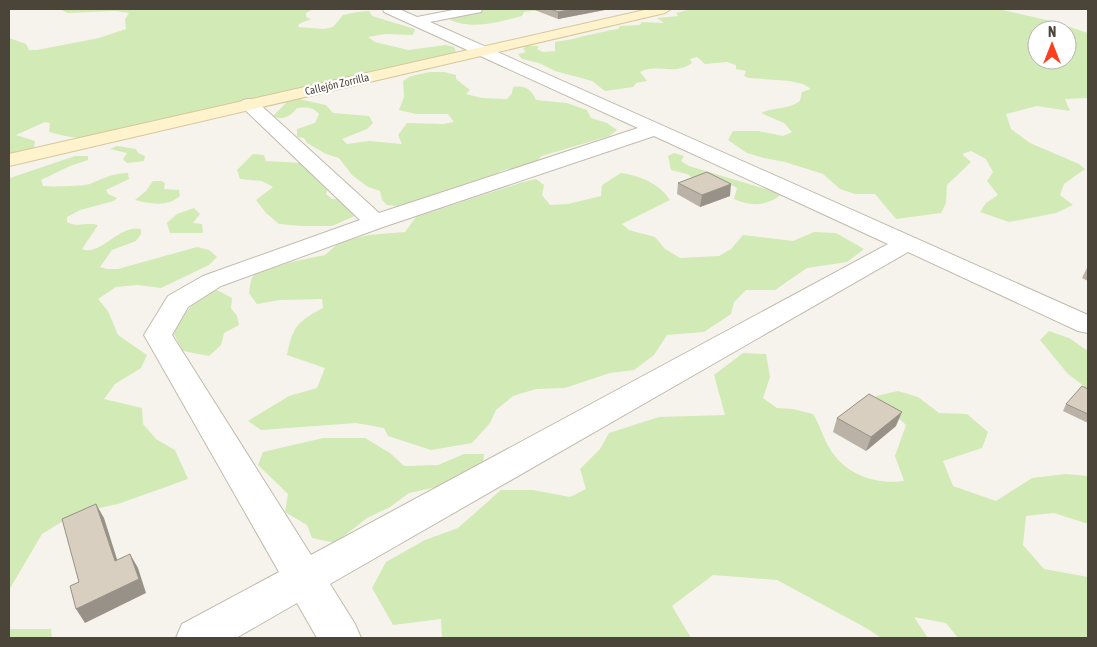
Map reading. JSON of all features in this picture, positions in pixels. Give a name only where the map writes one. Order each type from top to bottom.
[{"type":"street","points":[[389,9],[1088,325]]},
{"type":"street","points":[[416,21],[476,9]]},
{"type":"street","name":"Callejón Zorrilla","points":[[9,160],[665,9]]},
{"type":"street","points":[[249,104],[375,222]]},
{"type":"street","points":[[340,638],[158,335],[177,302],[212,281],[375,222],[655,129]]},
{"type":"street","points":[[197,638],[907,243]]},
{"type":"green space","points":[[59,9],[313,9],[306,13],[306,17],[311,19],[299,24],[298,27],[324,29],[333,27],[343,15],[369,11],[372,16],[415,29],[413,35],[386,34],[368,37],[375,42],[408,50],[446,45],[454,47],[456,52],[451,56],[326,82],[119,140],[84,139],[57,134],[49,132],[50,123],[45,122],[16,135],[35,141],[34,148],[9,157],[9,38],[26,44],[29,50],[37,50],[99,38],[126,29],[125,19],[129,13],[115,11],[68,13]]},
{"type":"green space","points":[[481,9],[548,9],[524,12],[522,16],[486,24],[459,23],[450,20],[454,16]]},
{"type":"green space","points":[[692,9],[998,9],[1047,20],[1027,20],[1027,70],[1077,70],[1077,29],[1088,33],[1088,98],[1065,99],[1070,111],[1037,106],[1006,114],[1011,129],[1030,143],[1079,164],[1085,169],[1064,184],[1060,195],[1073,205],[1056,213],[1009,222],[980,212],[986,203],[998,195],[987,181],[993,172],[986,159],[971,151],[962,154],[971,162],[947,185],[946,203],[941,213],[896,219],[875,194],[855,194],[840,189],[823,174],[747,153],[728,140],[733,131],[758,131],[783,136],[792,132],[784,123],[761,113],[791,106],[800,101],[802,92],[811,89],[803,84],[790,81],[749,78],[744,76],[746,71],[736,69],[736,65],[727,62],[705,64],[697,57],[690,59],[692,63],[686,67],[679,69],[652,69],[640,72],[647,81],[636,83],[633,87],[605,91],[592,81],[555,71],[539,63],[522,59],[518,54],[526,52],[523,49],[526,46],[539,46],[537,49],[543,52],[555,51],[555,42],[618,29],[620,26],[640,25],[642,22],[664,23],[657,18],[678,16],[676,13]]},
{"type":"green space","points":[[430,72],[444,72],[456,75],[456,79],[470,90],[466,94],[482,98],[507,99],[512,93],[513,87],[524,87],[532,93],[536,100],[567,103],[587,110],[591,118],[607,123],[617,130],[609,136],[542,156],[535,162],[501,171],[476,188],[419,208],[387,205],[382,200],[380,191],[368,187],[352,175],[339,158],[326,154],[307,143],[304,138],[297,137],[297,129],[315,123],[319,114],[314,110],[297,108],[287,117],[273,116],[287,102],[299,99],[326,105],[333,113],[369,116],[373,123],[367,129],[342,139],[347,144],[369,141],[402,144],[398,135],[407,123],[443,124],[454,122],[448,114],[416,114],[399,110],[404,97],[403,81],[411,76]]},
{"type":"green space","points":[[117,146],[136,149],[138,153],[145,156],[144,161],[127,163],[123,159],[127,153],[110,149]]},
{"type":"green space","points":[[674,153],[684,156],[681,161],[689,166],[782,194],[765,203],[740,202],[734,199],[737,188],[722,180],[698,181],[687,174],[671,170],[668,156]]},
{"type":"green space","points":[[253,154],[264,155],[266,161],[302,163],[328,188],[326,194],[332,199],[349,199],[359,206],[355,216],[332,226],[279,224],[266,213],[256,200],[273,187],[262,181],[240,179],[237,170]]},
{"type":"green space","points":[[75,156],[88,156],[88,160],[70,166],[41,180],[43,186],[87,185],[109,176],[123,173],[128,173],[129,179],[106,190],[108,194],[117,198],[114,201],[80,210],[67,217],[67,222],[71,224],[98,225],[82,249],[96,249],[125,231],[141,229],[141,234],[136,241],[112,250],[100,267],[118,269],[197,247],[209,250],[217,257],[209,265],[161,288],[138,285],[116,287],[98,299],[108,311],[118,335],[147,355],[141,368],[115,384],[104,399],[142,408],[143,424],[156,439],[175,450],[188,479],[118,504],[76,513],[42,534],[9,590],[10,178]]},
{"type":"green space","points":[[621,173],[648,181],[666,194],[670,200],[622,224],[629,230],[655,237],[665,249],[680,258],[719,256],[731,249],[743,235],[793,241],[814,232],[836,233],[864,249],[847,262],[807,268],[775,290],[746,290],[734,302],[731,314],[704,332],[667,335],[654,355],[634,370],[610,373],[565,388],[536,389],[513,396],[496,410],[490,423],[472,443],[431,450],[388,436],[384,428],[356,423],[261,430],[248,421],[289,396],[317,388],[325,368],[287,355],[294,331],[307,317],[323,308],[322,299],[280,300],[257,304],[249,293],[254,274],[291,262],[325,255],[340,242],[369,235],[405,232],[416,217],[523,182],[536,179],[544,185],[542,195],[550,205],[568,204],[601,196],[602,185]]},
{"type":"green space","points":[[153,181],[165,183],[164,189],[179,190],[180,196],[165,203],[135,200],[146,191]]},
{"type":"green space","points":[[194,208],[200,214],[193,223],[202,224],[203,233],[170,233],[167,223],[177,214]]},
{"type":"green space","points":[[217,290],[232,298],[231,308],[237,316],[239,325],[224,333],[221,345],[209,356],[183,351],[174,334],[182,319],[195,302]]},
{"type":"green space","points":[[1049,331],[1069,338],[1088,351],[1088,389],[1068,374],[1040,340]]},
{"type":"green space","points":[[743,353],[766,354],[770,377],[763,398],[777,408],[793,409],[813,414],[836,458],[852,471],[862,476],[882,481],[904,481],[895,456],[906,425],[892,412],[878,408],[876,396],[898,391],[918,397],[939,413],[967,414],[988,432],[982,448],[943,461],[953,486],[996,501],[1032,478],[1066,474],[1088,476],[1088,524],[1054,513],[1026,516],[1023,545],[1044,569],[1088,577],[1088,638],[958,638],[946,623],[914,617],[928,638],[881,638],[868,629],[777,580],[713,575],[672,606],[691,638],[442,638],[441,619],[393,625],[372,588],[386,562],[425,540],[458,528],[501,490],[533,490],[570,497],[586,489],[580,469],[600,449],[609,433],[659,417],[725,415],[714,375]]},
{"type":"green space","points":[[323,438],[365,438],[390,453],[404,466],[438,465],[464,454],[484,454],[483,464],[446,485],[409,493],[390,507],[367,518],[335,543],[312,538],[307,525],[285,512],[288,494],[258,465],[263,452]]},
{"type":"green space","points":[[9,629],[51,629],[52,638],[9,638]]},
{"type":"building","points":[[551,9],[573,9],[558,12]]},
{"type":"building","points":[[707,172],[731,184],[702,195],[678,183]]},
{"type":"building","points":[[1082,386],[1088,389],[1088,414],[1066,404]]},
{"type":"building","points":[[869,394],[902,412],[871,437],[837,418]]},
{"type":"building","points":[[96,504],[115,561],[130,554],[139,579],[76,609],[70,586],[79,582],[62,519]]}]
